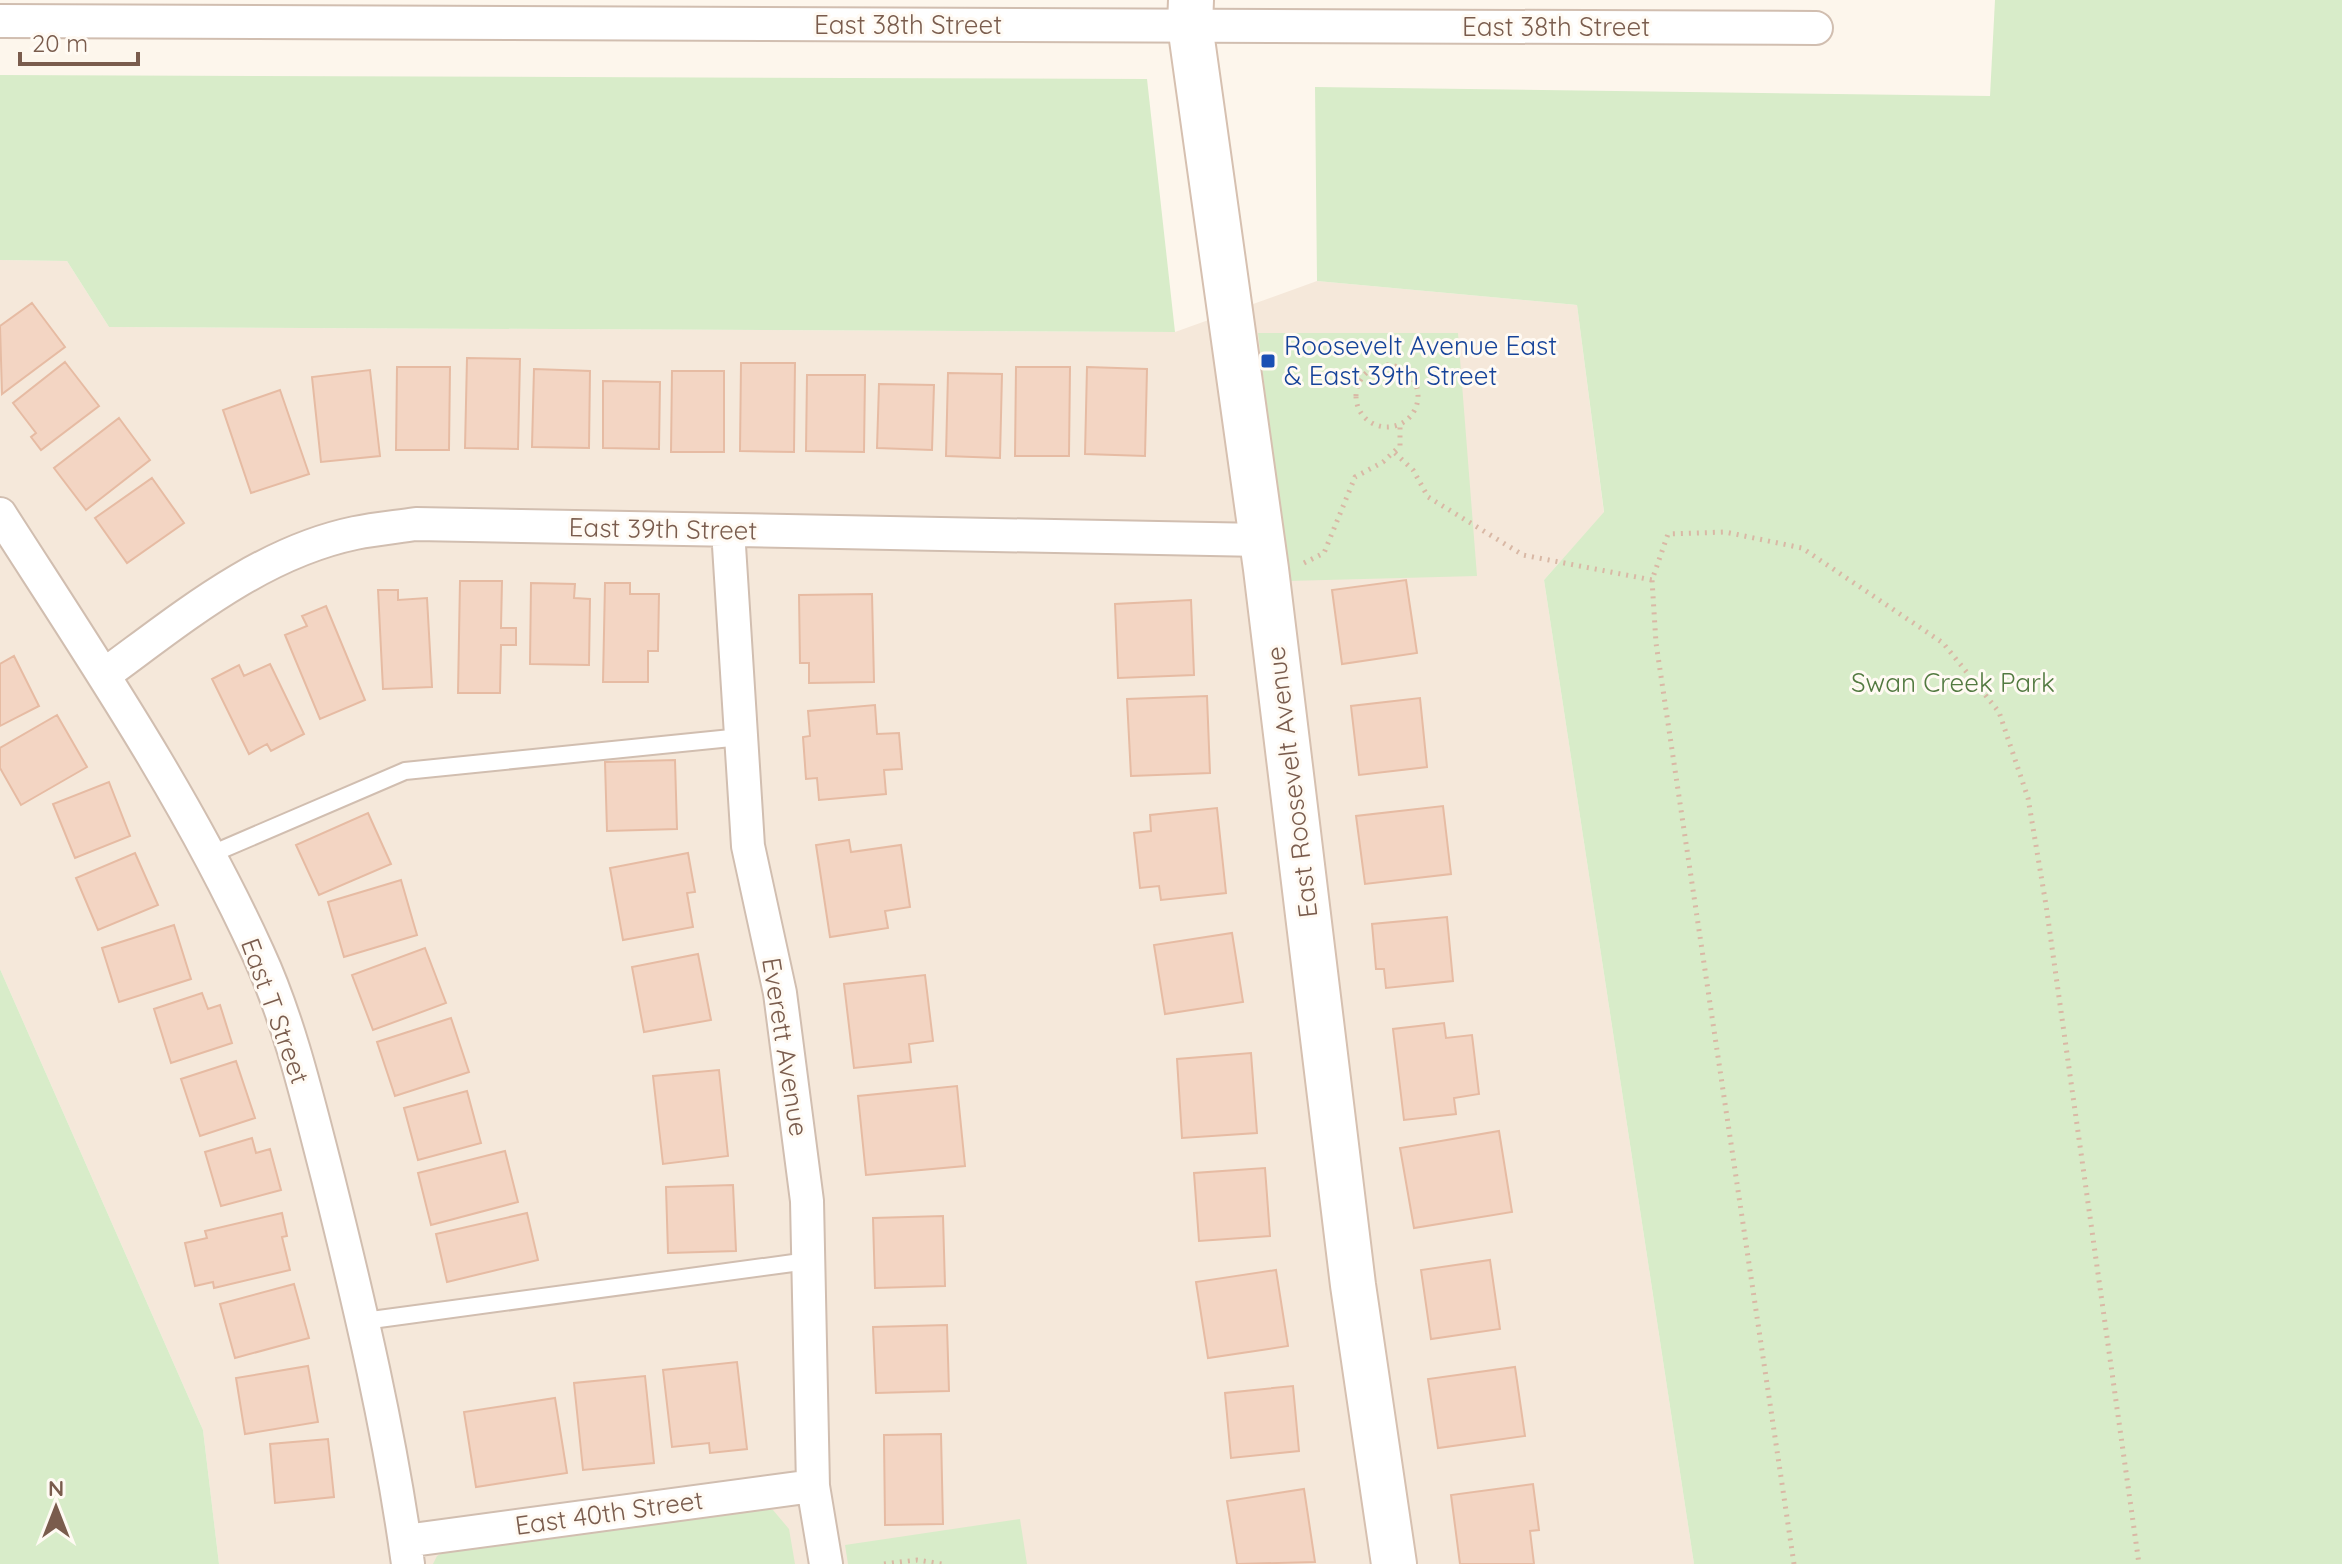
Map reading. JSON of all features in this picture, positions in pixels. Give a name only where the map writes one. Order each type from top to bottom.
[{"type":"street","name":"East 38th Street","points":[[0,21],[1190,12],[1816,28]]},
{"type":"street","name":"East Roosevelt Avenue","points":[[1190,12],[1264,554],[1353,1285],[1394,1564]]},
{"type":"street","name":"East T Street","points":[[0,514],[104,675],[259,954],[304,1086],[364,1321],[406,1552]]},
{"type":"street","name":"East 39th Street","points":[[104,675],[227,585],[291,554],[353,533],[416,524],[728,530],[1264,554]]},
{"type":"street","name":"Everett Avenue","points":[[728,530],[748,846],[780,993],[807,1201],[813,1486],[826,1564]]},
{"type":"street","name":"East 40th Street","points":[[406,1552],[813,1486]]},
{"type":"lane","points":[[207,856],[405,771],[741,737]]},
{"type":"lane","points":[[364,1321],[808,1261]]},
{"type":"path","points":[[1264,554],[1318,559],[1324,553],[1355,477],[1395,453],[1400,446],[1400,424],[1417,408],[1418,388],[1407,371],[1387,364],[1377,366],[1368,371],[1357,388],[1359,409],[1373,423],[1383,427],[1400,424]]},
{"type":"path","points":[[1395,453],[1413,470],[1428,497],[1523,555],[1652,580]]},
{"type":"path","points":[[1794,1564],[1658,658],[1652,580],[1668,534],[1725,532],[1802,548],[1943,643],[1999,712],[2028,798],[2046,905],[2139,1564]]},
{"type":"path","points":[[884,1564],[917,1560],[942,1564]]},
{"type":"shaded area","points":[[0,260],[67,261],[109,327],[1175,332],[1317,281],[1577,305],[1604,513],[1544,580],[1694,1564],[219,1564],[203,1430],[0,969]]},
{"type":"green space","name":"Swan Creek Park","points":[[1995,0],[2342,0],[2342,1564],[1694,1564],[1544,580],[1604,512],[1577,305],[1317,281],[1315,87],[1990,96]]},
{"type":"green space","points":[[0,75],[1147,79],[1175,332],[109,327],[67,261],[0,260]]},
{"type":"green space","points":[[1258,333],[1458,333],[1477,576],[1288,581]]},
{"type":"green space","points":[[0,969],[203,1430],[219,1564],[0,1564]]},
{"type":"green space","points":[[754,1508],[773,1510],[789,1529],[795,1564],[433,1564],[437,1556],[455,1546]]},
{"type":"green space","points":[[1020,1519],[1027,1564],[848,1564],[845,1545]]},
{"type":"building","points":[[32,303],[65,347],[2,394],[0,326]]},
{"type":"building","points":[[467,358],[520,359],[518,449],[465,448]]},
{"type":"building","points":[[65,362],[99,406],[41,450],[31,437],[36,433],[13,403]]},
{"type":"building","points":[[741,363],[795,363],[794,452],[740,451]]},
{"type":"building","points":[[397,367],[450,367],[449,450],[396,450]]},
{"type":"building","points":[[1016,367],[1070,367],[1069,456],[1015,456]]},
{"type":"building","points":[[1087,367],[1147,369],[1145,456],[1085,454]]},
{"type":"building","points":[[534,369],[590,371],[589,448],[532,447]]},
{"type":"building","points":[[370,370],[380,456],[321,462],[312,377]]},
{"type":"building","points":[[672,371],[724,371],[724,452],[671,452]]},
{"type":"building","points":[[948,373],[1002,374],[1000,458],[946,456]]},
{"type":"building","points":[[807,375],[865,375],[864,452],[806,451]]},
{"type":"building","points":[[603,381],[660,382],[659,449],[603,448]]},
{"type":"building","points":[[879,384],[934,385],[932,450],[877,448]]},
{"type":"building","points":[[280,390],[309,474],[251,493],[223,410]]},
{"type":"building","points":[[119,418],[150,460],[86,510],[54,468]]},
{"type":"building","points":[[152,478],[184,523],[127,563],[95,518]]},
{"type":"building","points":[[1406,580],[1417,653],[1342,664],[1332,590]]},
{"type":"building","points":[[460,581],[502,581],[501,628],[516,628],[516,645],[501,645],[500,693],[458,693]]},
{"type":"building","points":[[531,583],[575,584],[574,598],[590,599],[589,665],[530,664]]},
{"type":"building","points":[[605,583],[630,583],[630,594],[659,594],[658,651],[648,651],[648,682],[603,682]]},
{"type":"building","points":[[378,590],[398,590],[398,600],[427,598],[432,687],[383,689]]},
{"type":"building","points":[[872,594],[874,682],[809,683],[809,663],[800,663],[799,595]]},
{"type":"building","points":[[1191,600],[1194,675],[1118,678],[1115,604]]},
{"type":"building","points":[[326,606],[365,700],[320,719],[285,635],[307,626],[302,616]]},
{"type":"building","points":[[14,656],[39,706],[0,726],[0,664]]},
{"type":"building","points":[[270,664],[304,734],[271,751],[267,744],[249,754],[212,679],[239,665],[244,676]]},
{"type":"building","points":[[1207,696],[1210,773],[1131,776],[1127,699]]},
{"type":"building","points":[[1420,698],[1427,767],[1359,775],[1351,706]]},
{"type":"building","points":[[875,705],[877,734],[899,733],[902,769],[884,770],[886,794],[819,800],[817,778],[806,779],[803,737],[810,736],[808,711]]},
{"type":"building","points":[[57,715],[87,767],[21,805],[0,768],[0,748]]},
{"type":"building","points":[[675,760],[677,829],[607,831],[605,762]]},
{"type":"building","points":[[109,782],[130,836],[75,858],[53,804]]},
{"type":"building","points":[[1443,806],[1451,874],[1365,884],[1356,816]]},
{"type":"building","points":[[1217,808],[1226,893],[1161,900],[1159,886],[1140,888],[1134,833],[1151,831],[1150,815]]},
{"type":"building","points":[[368,813],[391,864],[319,895],[296,845]]},
{"type":"building","points":[[849,840],[851,852],[901,845],[910,907],[885,911],[888,928],[830,937],[816,845]]},
{"type":"building","points":[[135,853],[158,905],[98,930],[76,878]]},
{"type":"building","points":[[688,853],[695,892],[687,893],[693,927],[623,940],[610,868]]},
{"type":"building","points":[[401,880],[417,935],[344,957],[328,902]]},
{"type":"building","points":[[1447,917],[1453,981],[1386,988],[1384,969],[1376,969],[1372,924]]},
{"type":"building","points":[[174,925],[191,979],[119,1002],[102,948]]},
{"type":"building","points":[[1232,933],[1243,1002],[1165,1014],[1154,945]]},
{"type":"building","points":[[425,948],[446,1003],[373,1030],[352,975]]},
{"type":"building","points":[[698,954],[711,1020],[644,1032],[632,967]]},
{"type":"building","points":[[925,975],[933,1041],[909,1044],[911,1062],[854,1068],[844,984]]},
{"type":"building","points":[[202,993],[208,1009],[220,1005],[232,1043],[171,1063],[154,1009]]},
{"type":"building","points":[[451,1018],[469,1072],[395,1096],[377,1042]]},
{"type":"building","points":[[1444,1023],[1446,1038],[1472,1035],[1479,1094],[1454,1098],[1456,1114],[1404,1120],[1393,1029]]},
{"type":"building","points":[[1251,1053],[1257,1133],[1182,1138],[1177,1059]]},
{"type":"building","points":[[236,1061],[255,1118],[200,1136],[181,1079]]},
{"type":"building","points":[[719,1070],[728,1156],[663,1164],[653,1076]]},
{"type":"building","points":[[957,1086],[965,1166],[866,1175],[858,1096]]},
{"type":"building","points":[[467,1091],[481,1143],[418,1160],[404,1108]]},
{"type":"building","points":[[1499,1131],[1512,1212],[1414,1228],[1400,1148]]},
{"type":"building","points":[[252,1138],[256,1153],[270,1149],[281,1190],[221,1206],[205,1152]]},
{"type":"building","points":[[505,1151],[518,1202],[431,1225],[418,1173]]},
{"type":"building","points":[[1265,1168],[1270,1236],[1199,1241],[1194,1173]]},
{"type":"building","points":[[733,1185],[736,1251],[668,1253],[666,1187]]},
{"type":"building","points":[[282,1213],[287,1236],[282,1237],[290,1270],[214,1288],[213,1282],[195,1286],[185,1243],[207,1238],[205,1231]]},
{"type":"building","points":[[527,1213],[538,1260],[447,1282],[436,1234]]},
{"type":"building","points":[[943,1216],[945,1286],[875,1288],[873,1218]]},
{"type":"building","points":[[1490,1260],[1500,1329],[1431,1339],[1421,1270]]},
{"type":"building","points":[[1276,1270],[1288,1346],[1208,1358],[1196,1282]]},
{"type":"building","points":[[294,1284],[309,1338],[235,1358],[220,1304]]},
{"type":"building","points":[[947,1325],[949,1391],[876,1393],[873,1327]]},
{"type":"building","points":[[737,1362],[747,1449],[710,1453],[709,1443],[672,1447],[663,1370]]},
{"type":"building","points":[[308,1366],[318,1422],[245,1434],[236,1378]]},
{"type":"building","points":[[1515,1367],[1525,1436],[1438,1448],[1428,1379]]},
{"type":"building","points":[[645,1376],[654,1463],[583,1470],[574,1383]]},
{"type":"building","points":[[1293,1386],[1299,1451],[1231,1458],[1225,1393]]},
{"type":"building","points":[[555,1398],[567,1473],[476,1487],[464,1412]]},
{"type":"building","points":[[941,1434],[943,1524],[885,1525],[884,1435]]},
{"type":"building","points":[[328,1439],[334,1497],[275,1503],[270,1444]]},
{"type":"building","points":[[1533,1484],[1539,1530],[1530,1531],[1534,1564],[1460,1564],[1451,1495]]},
{"type":"building","points":[[1304,1489],[1315,1562],[1237,1564],[1227,1501]]},
{"type":"place","name":"Roosevelt Avenue East & East 39th Street","points":[[1268,361]]}]
